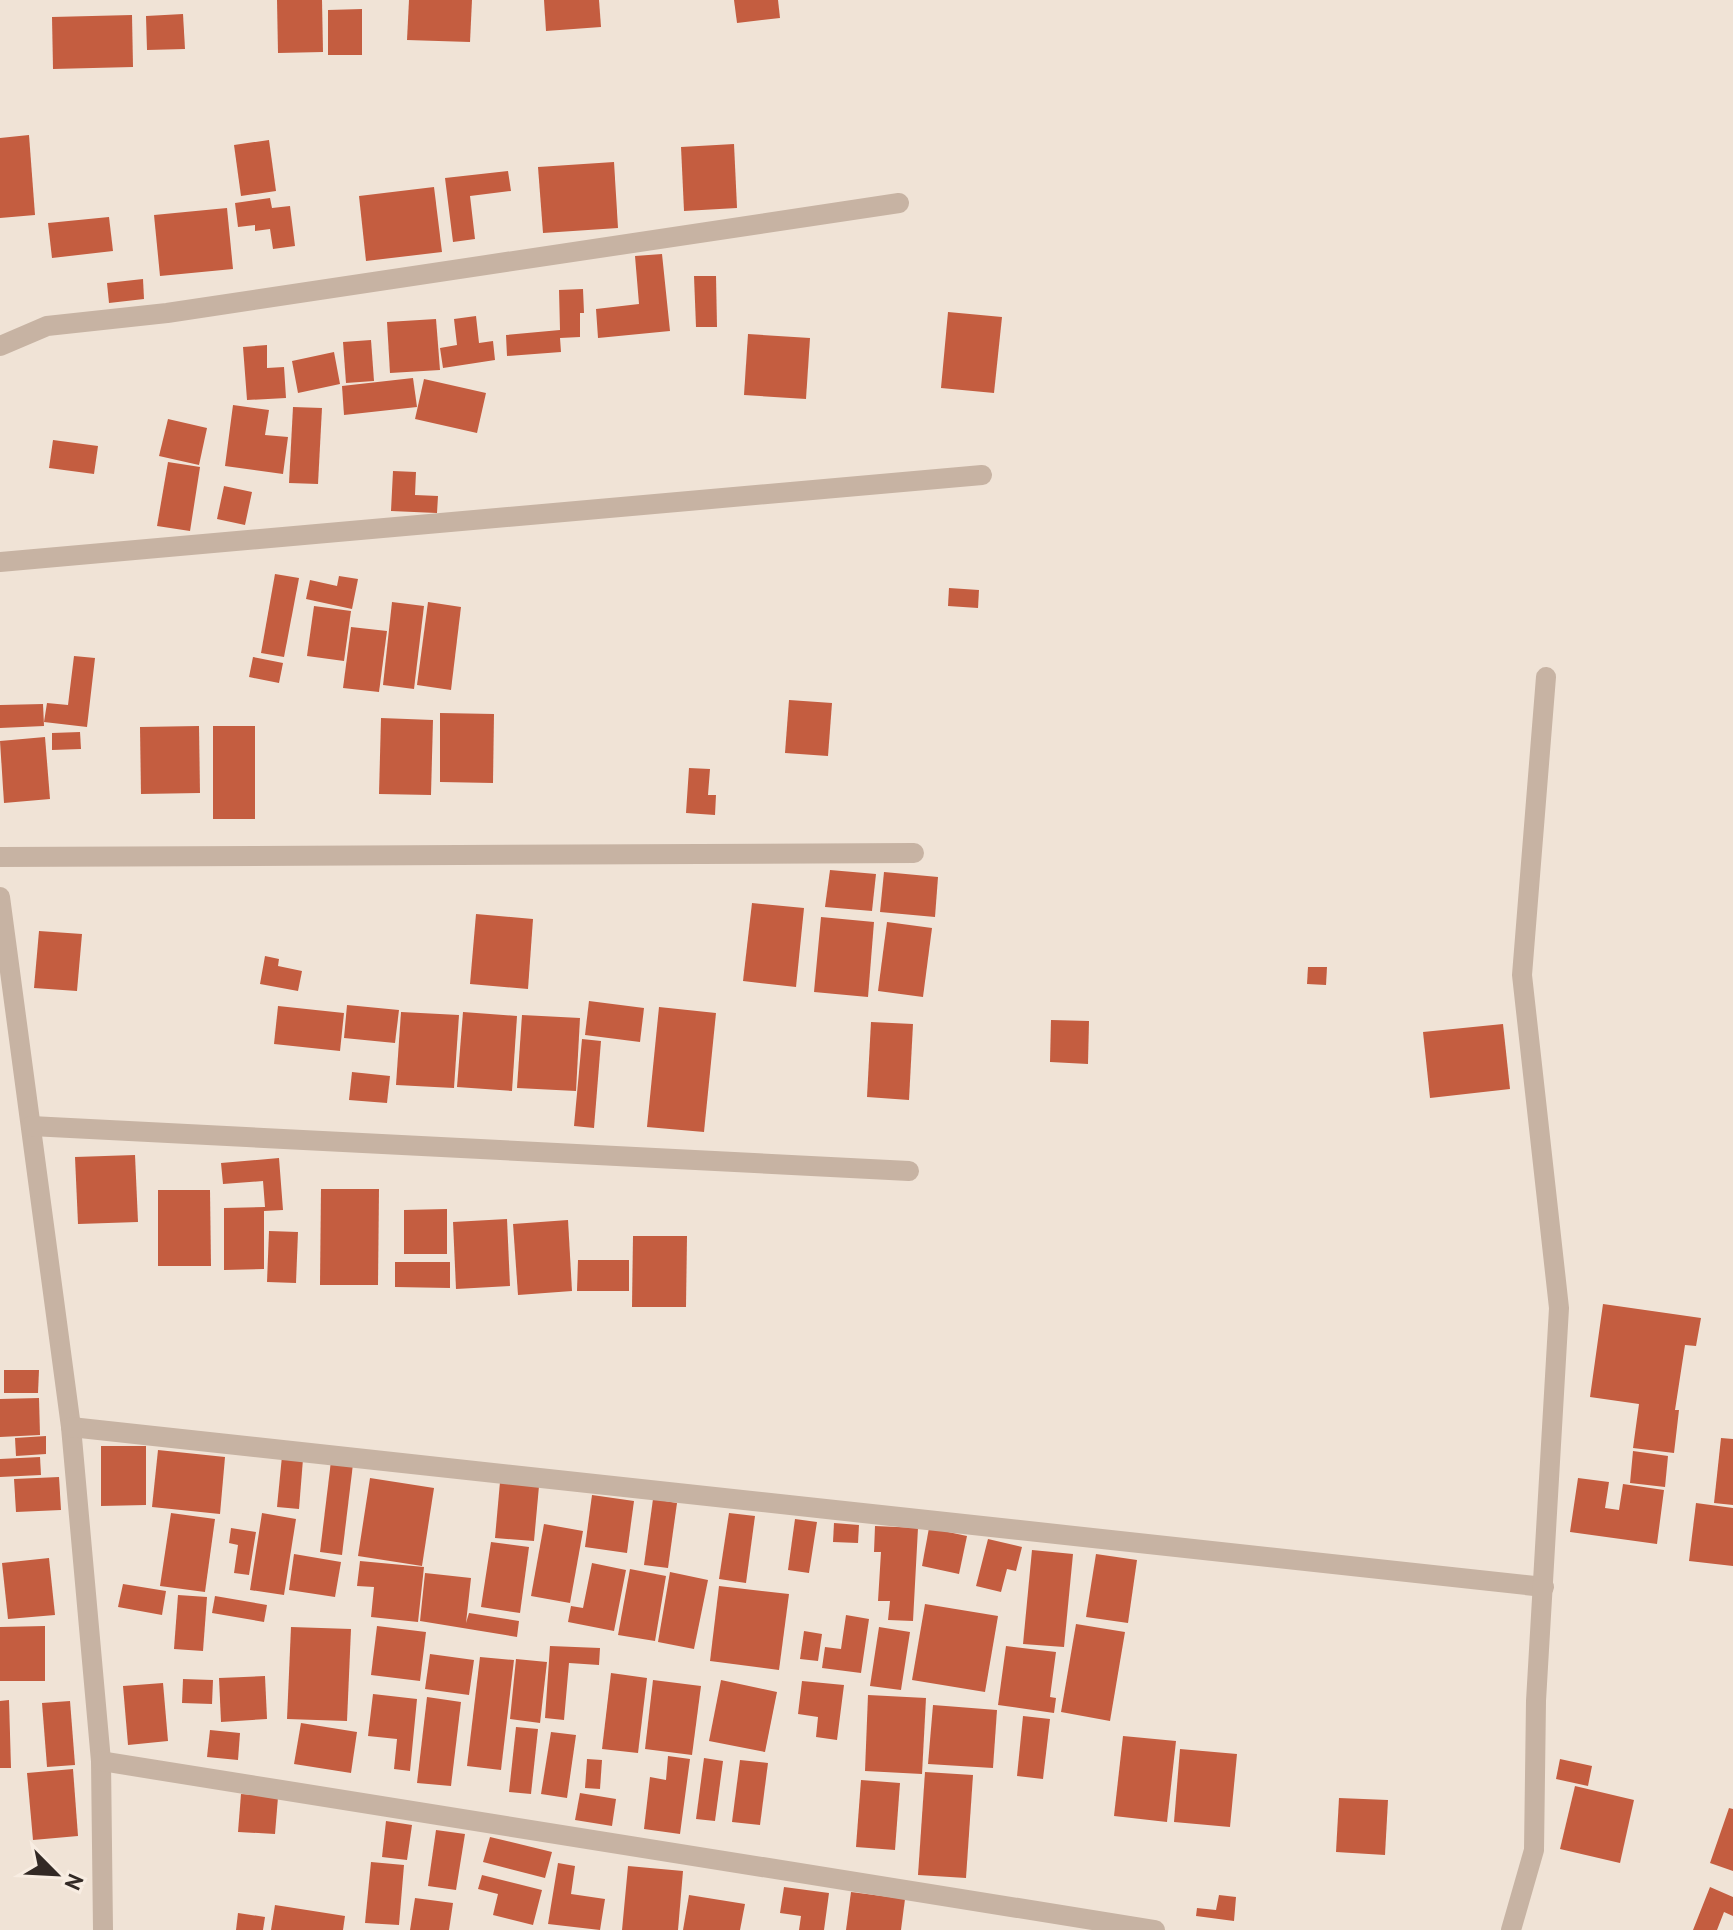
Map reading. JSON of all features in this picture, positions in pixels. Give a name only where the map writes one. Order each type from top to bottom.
[{"type":"street","points":[[0,346],[47,326],[167,313],[899,203]]},
{"type":"street","points":[[0,562],[982,475]]},
{"type":"street","points":[[1511,1930],[1534,1850],[1536,1701],[1559,1308],[1522,975],[1546,677]]},
{"type":"street","points":[[0,857],[914,853]]},
{"type":"street","points":[[0,897],[71,1427],[101,1761],[103,1930]]},
{"type":"street","points":[[31,1126],[909,1171]]},
{"type":"street","points":[[71,1427],[1544,1587]]},
{"type":"street","points":[[101,1761],[1155,1930]]},
{"type":"building","points":[[277,0],[322,0],[323,52],[278,53]]},
{"type":"building","points":[[409,0],[472,0],[470,42],[407,40]]},
{"type":"building","points":[[544,0],[599,0],[601,27],[546,31]]},
{"type":"building","points":[[734,0],[778,0],[780,18],[737,23]]},
{"type":"building","points":[[362,9],[362,55],[328,55],[328,10]]},
{"type":"building","points":[[183,14],[185,49],[147,50],[146,16]]},
{"type":"building","points":[[132,15],[133,67],[53,69],[52,17]]},
{"type":"building","points":[[29,135],[35,215],[0,218],[0,138]]},
{"type":"building","points":[[269,140],[276,191],[241,196],[234,145]]},
{"type":"building","points":[[734,144],[737,208],[684,211],[681,147]]},
{"type":"building","points":[[614,162],[618,228],[543,233],[538,167]]},
{"type":"building","points":[[508,171],[511,191],[470,196],[475,239],[453,242],[445,178]]},
{"type":"building","points":[[434,187],[442,252],[366,261],[359,196]]},
{"type":"building","points":[[270,198],[272,208],[290,206],[295,246],[273,249],[270,229],[255,231],[255,225],[238,227],[235,203]]},
{"type":"building","points":[[227,208],[233,269],[160,276],[154,215]]},
{"type":"building","points":[[109,217],[113,251],[52,258],[48,223]]},
{"type":"building","points":[[662,254],[670,331],[598,338],[596,309],[639,304],[635,256]]},
{"type":"building","points":[[694,276],[716,276],[717,327],[696,327]]},
{"type":"building","points":[[143,279],[144,299],[109,303],[107,283]]},
{"type":"building","points":[[583,289],[584,313],[580,313],[580,337],[560,338],[561,352],[507,356],[506,335],[560,330],[559,290]]},
{"type":"building","points":[[948,312],[1002,317],[994,393],[941,388]]},
{"type":"building","points":[[476,316],[479,343],[493,341],[495,360],[443,368],[440,348],[457,345],[454,319]]},
{"type":"building","points":[[436,319],[440,370],[390,373],[387,322]]},
{"type":"building","points":[[748,334],[810,338],[806,399],[744,395]]},
{"type":"building","points":[[371,340],[374,381],[346,383],[343,342]]},
{"type":"building","points":[[267,345],[267,368],[284,367],[286,398],[247,400],[243,347]]},
{"type":"building","points":[[334,352],[340,384],[298,393],[292,361]]},
{"type":"building","points":[[413,378],[417,407],[344,415],[342,386]]},
{"type":"building","points":[[424,379],[486,393],[477,433],[415,419]]},
{"type":"building","points":[[233,405],[269,410],[265,435],[288,437],[283,474],[225,466]]},
{"type":"building","points":[[293,407],[322,408],[318,484],[289,483]]},
{"type":"building","points":[[168,419],[207,428],[199,465],[159,456]]},
{"type":"building","points":[[53,440],[98,446],[94,474],[49,468]]},
{"type":"building","points":[[168,462],[200,467],[190,531],[157,526]]},
{"type":"building","points":[[393,471],[416,472],[415,495],[438,496],[437,513],[391,511]]},
{"type":"building","points":[[224,486],[252,492],[245,525],[217,519]]},
{"type":"building","points":[[275,574],[299,578],[284,657],[261,653]]},
{"type":"building","points":[[339,576],[358,579],[352,609],[306,599],[310,580],[337,586]]},
{"type":"building","points":[[949,588],[979,590],[978,608],[948,606]]},
{"type":"building","points":[[392,602],[424,606],[414,689],[383,685]]},
{"type":"building","points":[[428,602],[461,607],[451,690],[417,685]]},
{"type":"building","points":[[314,606],[351,611],[344,661],[307,656]]},
{"type":"building","points":[[351,627],[387,631],[379,692],[343,688]]},
{"type":"building","points":[[74,656],[95,658],[87,727],[44,722],[47,703],[68,705]]},
{"type":"building","points":[[253,657],[283,663],[279,683],[249,677]]},
{"type":"building","points":[[789,700],[832,703],[828,756],[785,753]]},
{"type":"building","points":[[43,704],[44,726],[0,728],[0,705]]},
{"type":"building","points":[[440,713],[494,714],[493,783],[440,782]]},
{"type":"building","points":[[381,718],[433,720],[431,795],[379,794]]},
{"type":"building","points":[[199,726],[200,793],[141,794],[140,727]]},
{"type":"building","points":[[213,726],[255,726],[255,819],[213,819]]},
{"type":"building","points":[[80,732],[81,749],[52,750],[52,733]]},
{"type":"building","points":[[45,737],[50,799],[4,803],[0,741]]},
{"type":"building","points":[[689,768],[710,769],[708,795],[716,795],[715,815],[686,813]]},
{"type":"building","points":[[830,870],[876,874],[872,911],[825,907]]},
{"type":"building","points":[[884,872],[938,877],[935,917],[880,912]]},
{"type":"building","points":[[752,903],[804,908],[796,987],[743,981]]},
{"type":"building","points":[[476,914],[533,919],[528,989],[470,984]]},
{"type":"building","points":[[821,917],[874,922],[868,997],[814,992]]},
{"type":"building","points":[[887,922],[932,928],[923,997],[878,991]]},
{"type":"building","points":[[39,931],[82,934],[77,991],[34,988]]},
{"type":"building","points":[[265,956],[279,959],[278,966],[302,971],[298,991],[260,984]]},
{"type":"building","points":[[1308,967],[1327,967],[1326,985],[1307,984]]},
{"type":"building","points":[[589,1001],[644,1008],[640,1042],[585,1035]]},
{"type":"building","points":[[347,1005],[399,1010],[395,1043],[344,1038]]},
{"type":"building","points":[[278,1006],[344,1013],[340,1051],[274,1044]]},
{"type":"building","points":[[659,1007],[716,1013],[704,1132],[647,1127]]},
{"type":"building","points":[[401,1012],[459,1015],[454,1088],[396,1085]]},
{"type":"building","points":[[463,1012],[517,1016],[512,1091],[457,1087]]},
{"type":"building","points":[[522,1015],[580,1018],[576,1091],[517,1088]]},
{"type":"building","points":[[1051,1020],[1089,1021],[1088,1064],[1050,1062]]},
{"type":"building","points":[[871,1022],[913,1024],[909,1100],[867,1097]]},
{"type":"building","points":[[1503,1024],[1510,1089],[1430,1098],[1423,1032]]},
{"type":"building","points":[[582,1039],[601,1041],[594,1128],[574,1126]]},
{"type":"building","points":[[352,1072],[390,1076],[387,1103],[349,1100]]},
{"type":"building","points":[[135,1155],[138,1222],[78,1224],[75,1157]]},
{"type":"building","points":[[279,1158],[283,1210],[264,1211],[264,1269],[224,1270],[224,1208],[265,1207],[263,1181],[223,1184],[221,1163]]},
{"type":"building","points":[[321,1189],[379,1189],[378,1285],[320,1285]]},
{"type":"building","points":[[158,1190],[210,1190],[211,1266],[158,1266]]},
{"type":"building","points":[[447,1209],[447,1254],[404,1254],[404,1210]]},
{"type":"building","points":[[507,1219],[510,1286],[456,1289],[453,1222]]},
{"type":"building","points":[[568,1220],[572,1291],[518,1295],[513,1224]]},
{"type":"building","points":[[269,1231],[298,1232],[296,1283],[267,1282]]},
{"type":"building","points":[[633,1236],[687,1236],[686,1307],[632,1307]]},
{"type":"building","points":[[578,1260],[629,1260],[629,1291],[577,1291]]},
{"type":"building","points":[[395,1262],[450,1262],[450,1288],[395,1287]]},
{"type":"building","points":[[1603,1304],[1701,1318],[1696,1346],[1685,1345],[1675,1410],[1679,1410],[1674,1453],[1633,1448],[1639,1404],[1590,1397]]},
{"type":"building","points":[[4,1370],[39,1370],[38,1393],[4,1393]]},
{"type":"building","points":[[39,1398],[40,1435],[0,1437],[0,1399]]},
{"type":"building","points":[[46,1436],[46,1454],[16,1456],[15,1438]]},
{"type":"building","points":[[1721,1438],[1733,1439],[1733,1505],[1714,1503]]},
{"type":"building","points":[[101,1446],[146,1446],[146,1505],[101,1506]]},
{"type":"building","points":[[158,1450],[225,1457],[220,1514],[152,1507]]},
{"type":"building","points":[[1633,1451],[1668,1456],[1665,1487],[1630,1483]]},
{"type":"building","points":[[282,1456],[303,1459],[299,1509],[277,1507]]},
{"type":"building","points":[[40,1457],[41,1475],[0,1477],[0,1459]]},
{"type":"building","points":[[331,1461],[353,1464],[342,1555],[320,1552]]},
{"type":"building","points":[[59,1477],[61,1510],[16,1512],[14,1479]]},
{"type":"building","points":[[370,1478],[434,1488],[422,1566],[358,1556]]},
{"type":"building","points":[[1578,1478],[1609,1482],[1605,1508],[1619,1510],[1623,1484],[1664,1490],[1657,1544],[1570,1532]]},
{"type":"building","points":[[500,1482],[539,1486],[534,1541],[495,1538]]},
{"type":"building","points":[[592,1495],[634,1501],[627,1553],[585,1547]]},
{"type":"building","points":[[653,1499],[677,1503],[668,1568],[644,1565]]},
{"type":"building","points":[[1696,1503],[1733,1508],[1733,1566],[1689,1561]]},
{"type":"building","points":[[171,1513],[215,1519],[205,1592],[160,1586]]},
{"type":"building","points":[[262,1513],[296,1519],[284,1595],[250,1590]]},
{"type":"building","points":[[729,1513],[755,1516],[746,1583],[719,1579]]},
{"type":"building","points":[[795,1519],[817,1522],[809,1573],[788,1570]]},
{"type":"building","points":[[834,1523],[859,1525],[858,1543],[833,1542]]},
{"type":"building","points":[[544,1524],[583,1531],[570,1603],[531,1596]]},
{"type":"building","points":[[875,1526],[918,1528],[913,1621],[888,1620],[890,1601],[878,1601],[881,1552],[874,1552]]},
{"type":"building","points":[[231,1528],[256,1532],[249,1575],[234,1573],[238,1545],[229,1543]]},
{"type":"building","points":[[929,1528],[967,1536],[959,1574],[922,1566]]},
{"type":"building","points":[[988,1539],[1022,1547],[1016,1571],[1007,1569],[1001,1592],[976,1586]]},
{"type":"building","points":[[491,1542],[529,1547],[520,1613],[481,1607]]},
{"type":"building","points":[[1032,1550],[1073,1554],[1064,1647],[1023,1644]]},
{"type":"building","points":[[294,1554],[341,1562],[335,1597],[289,1590]]},
{"type":"building","points":[[1096,1554],[1137,1560],[1128,1623],[1086,1617]]},
{"type":"building","points":[[49,1558],[55,1615],[8,1619],[2,1563]]},
{"type":"building","points":[[360,1561],[424,1567],[418,1622],[371,1617],[374,1587],[357,1586]]},
{"type":"building","points":[[592,1563],[626,1570],[614,1631],[568,1622],[571,1606],[583,1608]]},
{"type":"building","points":[[630,1569],[666,1576],[655,1641],[618,1635]]},
{"type":"building","points":[[670,1572],[708,1580],[694,1649],[658,1642]]},
{"type":"building","points":[[425,1573],[471,1578],[466,1623],[469,1613],[519,1621],[517,1637],[420,1621]]},
{"type":"building","points":[[123,1584],[166,1591],[162,1615],[118,1607]]},
{"type":"building","points":[[719,1586],[789,1594],[779,1670],[710,1661]]},
{"type":"building","points":[[178,1595],[207,1597],[203,1651],[174,1649]]},
{"type":"building","points":[[215,1596],[267,1605],[264,1622],[212,1613]]},
{"type":"building","points":[[925,1604],[998,1616],[985,1692],[912,1680]]},
{"type":"building","points":[[846,1615],[869,1619],[861,1673],[822,1668],[825,1647],[841,1649]]},
{"type":"building","points":[[1076,1624],[1125,1632],[1110,1721],[1061,1712]]},
{"type":"building","points":[[45,1626],[45,1681],[0,1681],[0,1627]]},
{"type":"building","points":[[377,1626],[426,1632],[420,1681],[371,1675]]},
{"type":"building","points":[[291,1627],[351,1629],[347,1721],[287,1719]]},
{"type":"building","points":[[879,1627],[910,1632],[901,1690],[870,1686]]},
{"type":"building","points":[[804,1631],[822,1634],[818,1661],[800,1659]]},
{"type":"building","points":[[550,1646],[600,1648],[599,1665],[569,1663],[564,1720],[545,1718]]},
{"type":"building","points":[[1006,1646],[1056,1652],[1050,1697],[1056,1698],[1054,1713],[998,1705]]},
{"type":"building","points":[[430,1654],[474,1660],[469,1695],[425,1689]]},
{"type":"building","points":[[480,1657],[514,1660],[501,1770],[467,1766]]},
{"type":"building","points":[[516,1659],[547,1662],[540,1723],[510,1719]]},
{"type":"building","points":[[611,1673],[647,1678],[638,1753],[602,1749]]},
{"type":"building","points":[[265,1676],[267,1719],[221,1722],[219,1678]]},
{"type":"building","points":[[183,1679],[213,1680],[212,1704],[182,1703]]},
{"type":"building","points":[[653,1680],[701,1686],[692,1755],[645,1749]]},
{"type":"building","points":[[721,1680],[777,1692],[765,1752],[709,1741]]},
{"type":"building","points":[[802,1681],[844,1685],[837,1740],[816,1737],[818,1717],[798,1714]]},
{"type":"building","points":[[163,1683],[168,1741],[128,1745],[123,1686]]},
{"type":"building","points":[[373,1694],[417,1699],[410,1771],[394,1769],[397,1739],[368,1736]]},
{"type":"building","points":[[868,1695],[926,1698],[922,1774],[865,1771]]},
{"type":"building","points":[[427,1697],[461,1702],[451,1786],[417,1783]]},
{"type":"building","points":[[9,1700],[11,1768],[0,1768],[0,1701]]},
{"type":"building","points":[[70,1701],[75,1765],[47,1767],[42,1703]]},
{"type":"building","points":[[933,1705],[997,1710],[993,1768],[928,1764]]},
{"type":"building","points":[[1023,1716],[1050,1719],[1043,1779],[1017,1776]]},
{"type":"building","points":[[301,1723],[357,1732],[351,1773],[294,1764]]},
{"type":"building","points":[[516,1727],[538,1729],[531,1794],[509,1792]]},
{"type":"building","points":[[210,1730],[240,1733],[238,1760],[207,1757]]},
{"type":"building","points":[[551,1732],[576,1735],[567,1798],[541,1794]]},
{"type":"building","points":[[1123,1736],[1176,1741],[1167,1822],[1114,1816]]},
{"type":"building","points":[[1180,1749],[1237,1754],[1230,1827],[1174,1822]]},
{"type":"building","points":[[668,1756],[690,1759],[680,1834],[644,1829],[650,1777],[666,1780]]},
{"type":"building","points":[[704,1758],[723,1761],[715,1821],[696,1819]]},
{"type":"building","points":[[587,1759],[602,1760],[600,1789],[585,1788]]},
{"type":"building","points":[[1560,1759],[1592,1766],[1588,1786],[1556,1779]]},
{"type":"building","points":[[740,1760],[768,1763],[760,1825],[732,1822]]},
{"type":"building","points":[[73,1769],[78,1836],[33,1840],[27,1773]]},
{"type":"building","points":[[925,1772],[973,1775],[966,1878],[918,1875]]},
{"type":"building","points":[[861,1780],[900,1783],[895,1850],[856,1847]]},
{"type":"building","points":[[1575,1786],[1634,1800],[1620,1863],[1560,1849]]},
{"type":"building","points":[[580,1793],[616,1799],[612,1826],[575,1820]]},
{"type":"building","points":[[241,1794],[278,1797],[275,1834],[238,1832]]},
{"type":"building","points":[[1339,1798],[1388,1800],[1385,1855],[1336,1852]]},
{"type":"building","points":[[1729,1808],[1733,1809],[1733,1871],[1710,1863]]},
{"type":"building","points":[[386,1821],[412,1825],[407,1860],[382,1857]]},
{"type":"building","points":[[436,1830],[465,1834],[456,1890],[428,1886]]},
{"type":"building","points":[[490,1837],[552,1852],[545,1878],[483,1862]]},
{"type":"building","points":[[371,1862],[404,1865],[399,1925],[365,1923]]},
{"type":"building","points":[[558,1863],[575,1866],[571,1894],[605,1899],[600,1930],[548,1924]]},
{"type":"building","points":[[628,1866],[683,1871],[678,1930],[622,1930]]},
{"type":"building","points":[[482,1875],[542,1890],[533,1925],[493,1915],[498,1894],[478,1889]]},
{"type":"building","points":[[784,1887],[829,1893],[824,1930],[799,1930],[801,1916],[780,1913]]},
{"type":"building","points":[[1710,1887],[1733,1897],[1733,1916],[1724,1912],[1717,1930],[1693,1930]]},
{"type":"building","points":[[851,1892],[905,1899],[901,1930],[846,1930]]},
{"type":"building","points":[[689,1895],[745,1904],[740,1930],[683,1930]]},
{"type":"building","points":[[1219,1895],[1236,1897],[1234,1921],[1196,1916],[1197,1908],[1216,1910]]},
{"type":"building","points":[[415,1898],[453,1903],[449,1930],[410,1930]]},
{"type":"building","points":[[275,1905],[345,1916],[343,1930],[271,1930]]},
{"type":"building","points":[[238,1913],[265,1917],[263,1930],[236,1930]]}]
